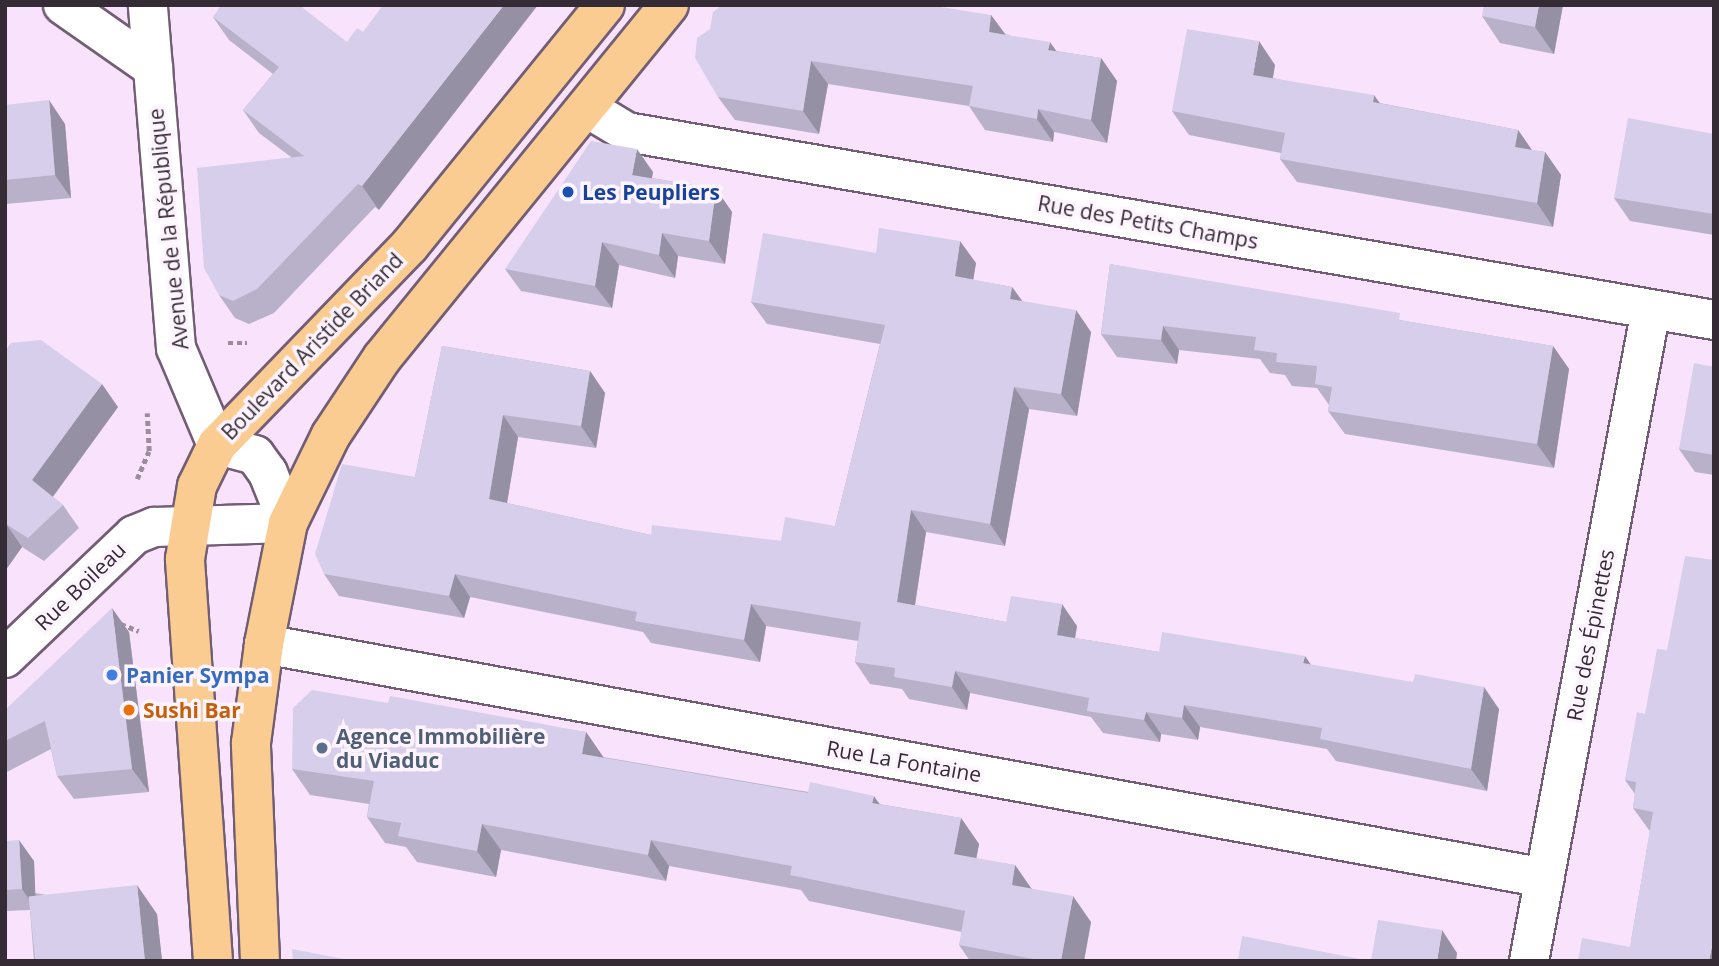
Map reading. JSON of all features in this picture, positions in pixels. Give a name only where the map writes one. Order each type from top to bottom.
[{"type":"main road","name":"Boulevard Aristide Briand","points":[[213,961],[185,559],[197,486],[217,445],[410,245],[604,5]]},
{"type":"main road","points":[[587,108],[576,96],[577,78],[635,5]]},
{"type":"main road","points":[[260,961],[250,743],[264,644],[288,523],[331,435],[382,358],[669,5]]},
{"type":"street","points":[[63,5],[153,68]]},
{"type":"street","name":"Avenue de la République","points":[[148,5],[176,348],[217,445]]},
{"type":"street","name":"Rue des Petits Champs","points":[[587,108],[627,132],[1714,320]]},
{"type":"street","name":"Rue des Épinettes","points":[[1529,961],[1651,309]]},
{"type":"street","points":[[217,445],[255,455],[268,473],[288,523]]},
{"type":"street","name":"Rue Boileau","points":[[5,658],[134,535],[154,527],[288,523]]},
{"type":"street","name":"Rue La Fontaine","points":[[264,644],[1545,877]]},
{"type":"path","points":[[216,342],[255,343]]},
{"type":"path","points":[[133,488],[149,451],[146,402]]},
{"type":"path","points":[[111,622],[144,634]]},
{"type":"building","points":[[221,5],[299,5],[347,42],[357,28],[363,32],[383,5],[504,5],[362,186],[358,184],[257,289],[233,301],[219,295],[204,268],[197,168],[304,156],[243,110],[279,67],[213,17]]},
{"type":"building","points":[[722,5],[928,5],[991,15],[989,32],[1050,42],[1048,50],[1101,58],[1091,120],[1038,109],[1037,119],[969,106],[973,86],[811,61],[803,111],[718,97],[695,58],[697,38],[710,29],[713,12]]},
{"type":"building","points":[[1484,5],[1539,5],[1535,27],[1482,16]]},
{"type":"building","points":[[1187,29],[1259,41],[1253,75],[1374,95],[1373,102],[1518,130],[1515,147],[1545,152],[1537,203],[1280,159],[1285,133],[1172,111]]},
{"type":"building","points":[[49,100],[55,175],[5,180],[5,105]]},
{"type":"building","points":[[1628,118],[1714,134],[1714,214],[1614,198]]},
{"type":"building","points":[[591,141],[637,149],[632,175],[716,189],[709,241],[662,233],[659,255],[602,242],[595,286],[505,269]]},
{"type":"building","points":[[879,228],[960,241],[955,276],[1012,287],[1010,299],[1076,310],[1061,394],[1014,387],[990,524],[911,510],[897,602],[1006,622],[1011,596],[1062,604],[1057,635],[1159,652],[1162,632],[1305,656],[1303,663],[1413,682],[1415,674],[1484,687],[1471,769],[1320,739],[1322,728],[1184,705],[1182,718],[1146,712],[1144,720],[1087,711],[1089,698],[955,671],[952,687],[894,677],[895,668],[855,662],[861,622],[751,604],[744,640],[635,621],[637,612],[455,574],[449,596],[324,574],[315,554],[342,464],[415,477],[442,346],[590,371],[581,426],[503,415],[489,499],[651,535],[652,525],[781,541],[785,517],[835,526],[885,325],[751,302],[763,233],[876,253]]},
{"type":"building","points":[[1110,264],[1400,313],[1399,320],[1553,346],[1537,444],[1328,411],[1332,387],[1315,384],[1317,366],[1276,362],[1277,353],[1254,350],[1256,337],[1163,326],[1161,340],[1101,334]]},
{"type":"building","points":[[41,340],[102,384],[32,480],[63,505],[28,538],[5,525],[5,351],[11,343]]},
{"type":"building","points":[[1694,363],[1714,367],[1714,455],[1679,449]]},
{"type":"building","points":[[1685,556],[1714,560],[1714,936],[1709,961],[1578,961],[1582,938],[1630,947],[1653,812],[1633,808],[1636,782],[1625,780],[1637,712],[1645,714],[1657,649],[1667,650]]},
{"type":"building","points":[[112,608],[132,769],[57,776],[45,721],[5,741],[5,710]]},
{"type":"building","points":[[312,690],[388,703],[390,696],[586,732],[582,754],[808,793],[810,782],[874,796],[872,803],[961,818],[954,854],[1015,865],[1012,885],[1073,896],[1061,961],[1044,961],[959,945],[965,911],[790,875],[792,866],[651,840],[648,855],[482,824],[477,851],[398,836],[401,823],[367,817],[374,781],[292,769],[293,708]]},
{"type":"building","points":[[19,840],[22,889],[5,890],[5,841]]},
{"type":"building","points":[[137,885],[145,961],[35,961],[29,896]]},
{"type":"building","points":[[1378,920],[1442,930],[1437,961],[1371,961]]},
{"type":"building","points":[[1242,936],[1370,961],[1238,961]]},
{"type":"building","points":[[292,949],[354,961],[293,961]]},
{"type":"place","name":"Les Peupliers","points":[[568,192]]},
{"type":"place","name":"Panier Sympa","points":[[112,675]]},
{"type":"place","name":"Sushi Bar","points":[[129,710]]},
{"type":"place","name":"Agence Immobilière du Viaduc","points":[[322,748]]}]
